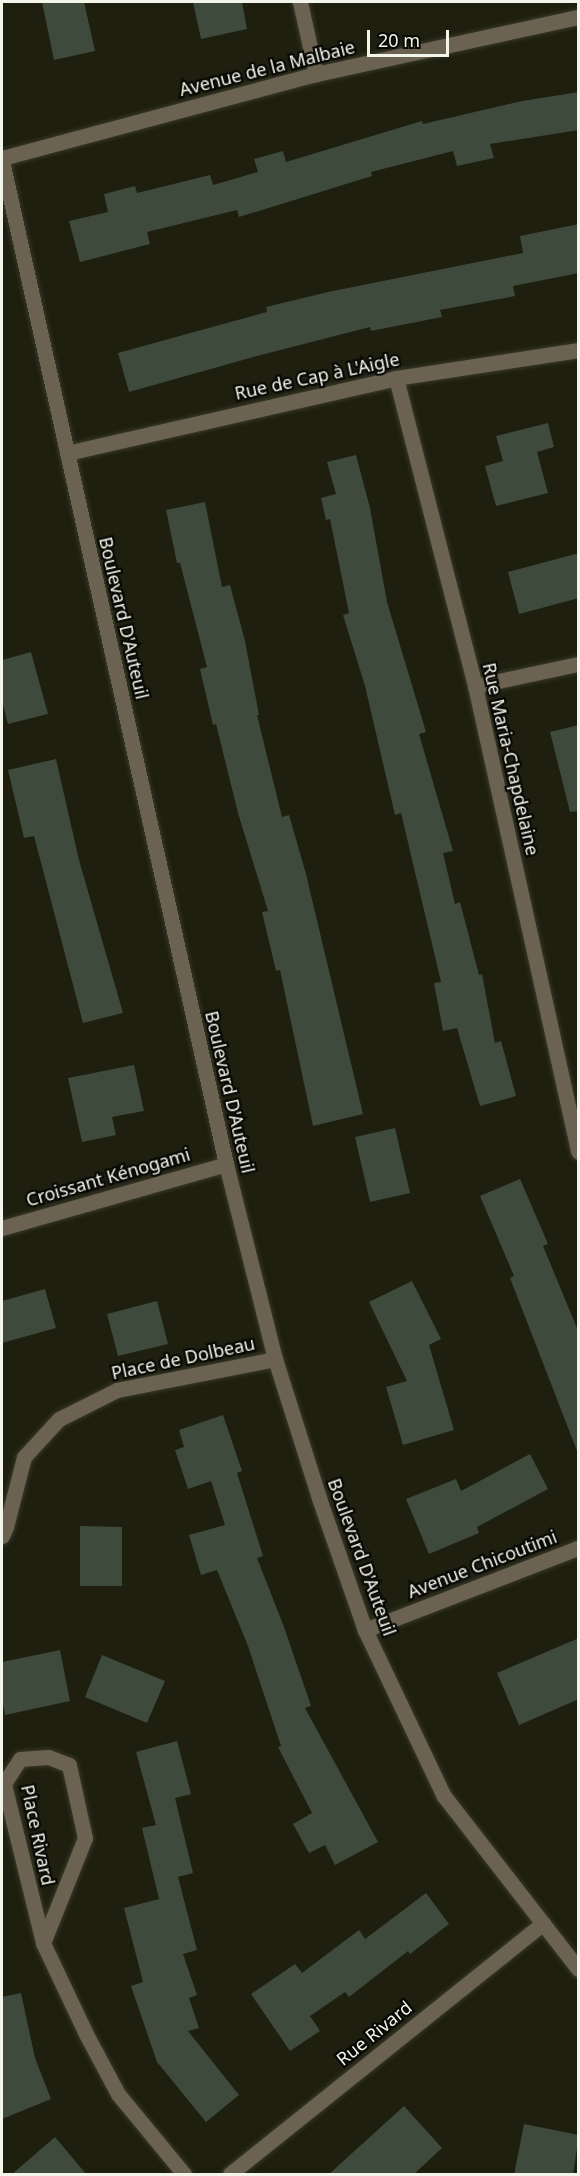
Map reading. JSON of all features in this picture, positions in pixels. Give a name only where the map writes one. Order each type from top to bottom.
[{"type":"street","points":[[300,2],[316,74]]},
{"type":"street","name":"Avenue de la Malbaie","points":[[2,160],[316,74],[579,17]]},
{"type":"street","name":"Boulevard D'Auteuil","points":[[2,160],[226,1164],[275,1359],[319,1498],[365,1630],[444,1796],[579,1969]]},
{"type":"street","name":"Rue de Cap à L'Aigle","points":[[67,453],[396,378],[579,350]]},
{"type":"street","name":"Rue Maria-Chapdelaine","points":[[396,378],[475,686],[579,1152]]},
{"type":"street","points":[[475,686],[579,664]]},
{"type":"street","name":"Croissant Kénogami","points":[[2,1228],[226,1164]]},
{"type":"street","name":"Place de Dolbeau","points":[[2,1536],[24,1457],[59,1419],[117,1390],[275,1359]]},
{"type":"street","name":"Avenue Chicoutimi","points":[[365,1630],[579,1548]]},
{"type":"street","name":"Place Rivard","points":[[44,1943],[85,1838],[69,1765],[48,1757],[20,1759],[4,1784],[44,1943],[86,2034],[118,2094],[184,2175]]},
{"type":"street","name":"Rue Rivard","points":[[230,2175],[543,1923]]},
{"type":"building","points":[[42,2],[84,2],[95,51],[54,60]]},
{"type":"building","points":[[193,2],[242,2],[247,29],[201,39]]},
{"type":"building","points":[[579,92],[579,130],[490,144],[494,158],[457,166],[453,151],[371,172],[372,176],[239,217],[237,210],[147,232],[150,244],[80,262],[69,221],[108,212],[104,194],[135,186],[137,193],[210,175],[213,185],[258,172],[254,159],[283,151],[286,162],[422,121],[423,124],[522,101]]},
{"type":"building","points":[[579,224],[579,273],[513,286],[515,296],[440,310],[442,317],[371,331],[370,327],[129,392],[118,353],[267,312],[266,307],[328,292],[523,253],[520,236]]},
{"type":"building","points":[[548,423],[554,447],[537,452],[548,493],[496,506],[485,466],[503,461],[496,436]]},
{"type":"building","points":[[356,455],[370,508],[387,602],[426,732],[419,734],[453,851],[443,853],[455,904],[460,902],[479,975],[482,974],[495,1043],[501,1041],[516,1096],[480,1106],[457,1028],[443,1031],[434,983],[441,982],[401,813],[395,815],[365,686],[343,615],[349,613],[330,519],[326,520],[321,498],[336,494],[327,462]]},
{"type":"building","points":[[205,502],[222,587],[230,585],[245,641],[259,715],[257,715],[282,817],[289,815],[306,874],[363,1114],[313,1126],[280,970],[276,971],[262,912],[268,911],[238,813],[216,724],[213,725],[200,669],[207,667],[180,563],[177,563],[166,510]]},
{"type":"building","points":[[579,553],[579,598],[519,614],[508,572]]},
{"type":"building","points":[[31,652],[48,714],[8,724],[2,701],[2,660]]},
{"type":"building","points":[[579,725],[579,811],[570,812],[550,732]]},
{"type":"building","points":[[56,759],[79,860],[123,1013],[83,1023],[34,836],[24,838],[8,770]]},
{"type":"building","points":[[134,1065],[144,1111],[112,1117],[116,1135],[82,1142],[68,1078]]},
{"type":"building","points":[[395,1128],[410,1193],[370,1202],[355,1137]]},
{"type":"building","points":[[520,1179],[548,1244],[543,1246],[579,1333],[579,1456],[510,1278],[514,1276],[480,1196]]},
{"type":"building","points":[[412,1281],[441,1339],[429,1345],[454,1430],[403,1445],[386,1387],[407,1381],[369,1302]]},
{"type":"building","points":[[45,1289],[56,1328],[2,1343],[2,1301]]},
{"type":"building","points":[[157,1301],[168,1344],[118,1356],[107,1314]]},
{"type":"building","points":[[223,1415],[242,1471],[237,1473],[263,1556],[257,1558],[311,1706],[305,1708],[378,1842],[335,1865],[325,1845],[309,1853],[293,1824],[312,1813],[278,1747],[281,1746],[248,1646],[217,1570],[201,1575],[189,1535],[225,1525],[211,1481],[188,1489],[175,1450],[184,1447],[179,1430]]},
{"type":"building","points":[[530,1454],[548,1489],[477,1527],[479,1533],[429,1554],[406,1499],[456,1479],[461,1491]]},
{"type":"building","points":[[80,1526],[122,1527],[122,1586],[80,1586]]},
{"type":"building","points":[[579,1638],[579,1699],[519,1725],[497,1673]]},
{"type":"building","points":[[60,1650],[70,1701],[5,1715],[2,1699],[2,1662]]},
{"type":"building","points":[[102,1655],[165,1681],[147,1723],[85,1697]]},
{"type":"building","points":[[177,1741],[191,1794],[175,1798],[193,1873],[178,1877],[197,1950],[183,1954],[197,1995],[189,1998],[199,2028],[188,2031],[239,2095],[206,2122],[157,2062],[131,1986],[143,1982],[124,1908],[159,1899],[142,1828],[156,1825],[136,1752]]},
{"type":"building","points":[[426,1893],[449,1924],[410,1954],[408,1951],[349,1997],[345,1992],[310,2016],[320,2031],[290,2051],[251,1994],[295,1964],[302,1973],[359,1930],[365,1939]]},
{"type":"building","points":[[21,1993],[35,2058],[51,2099],[2,2119],[2,1997]]},
{"type":"building","points":[[404,2106],[442,2148],[413,2175],[328,2175]]},
{"type":"building","points":[[524,2124],[579,2135],[573,2175],[514,2175]]},
{"type":"building","points":[[55,2137],[87,2175],[11,2175]]}]
